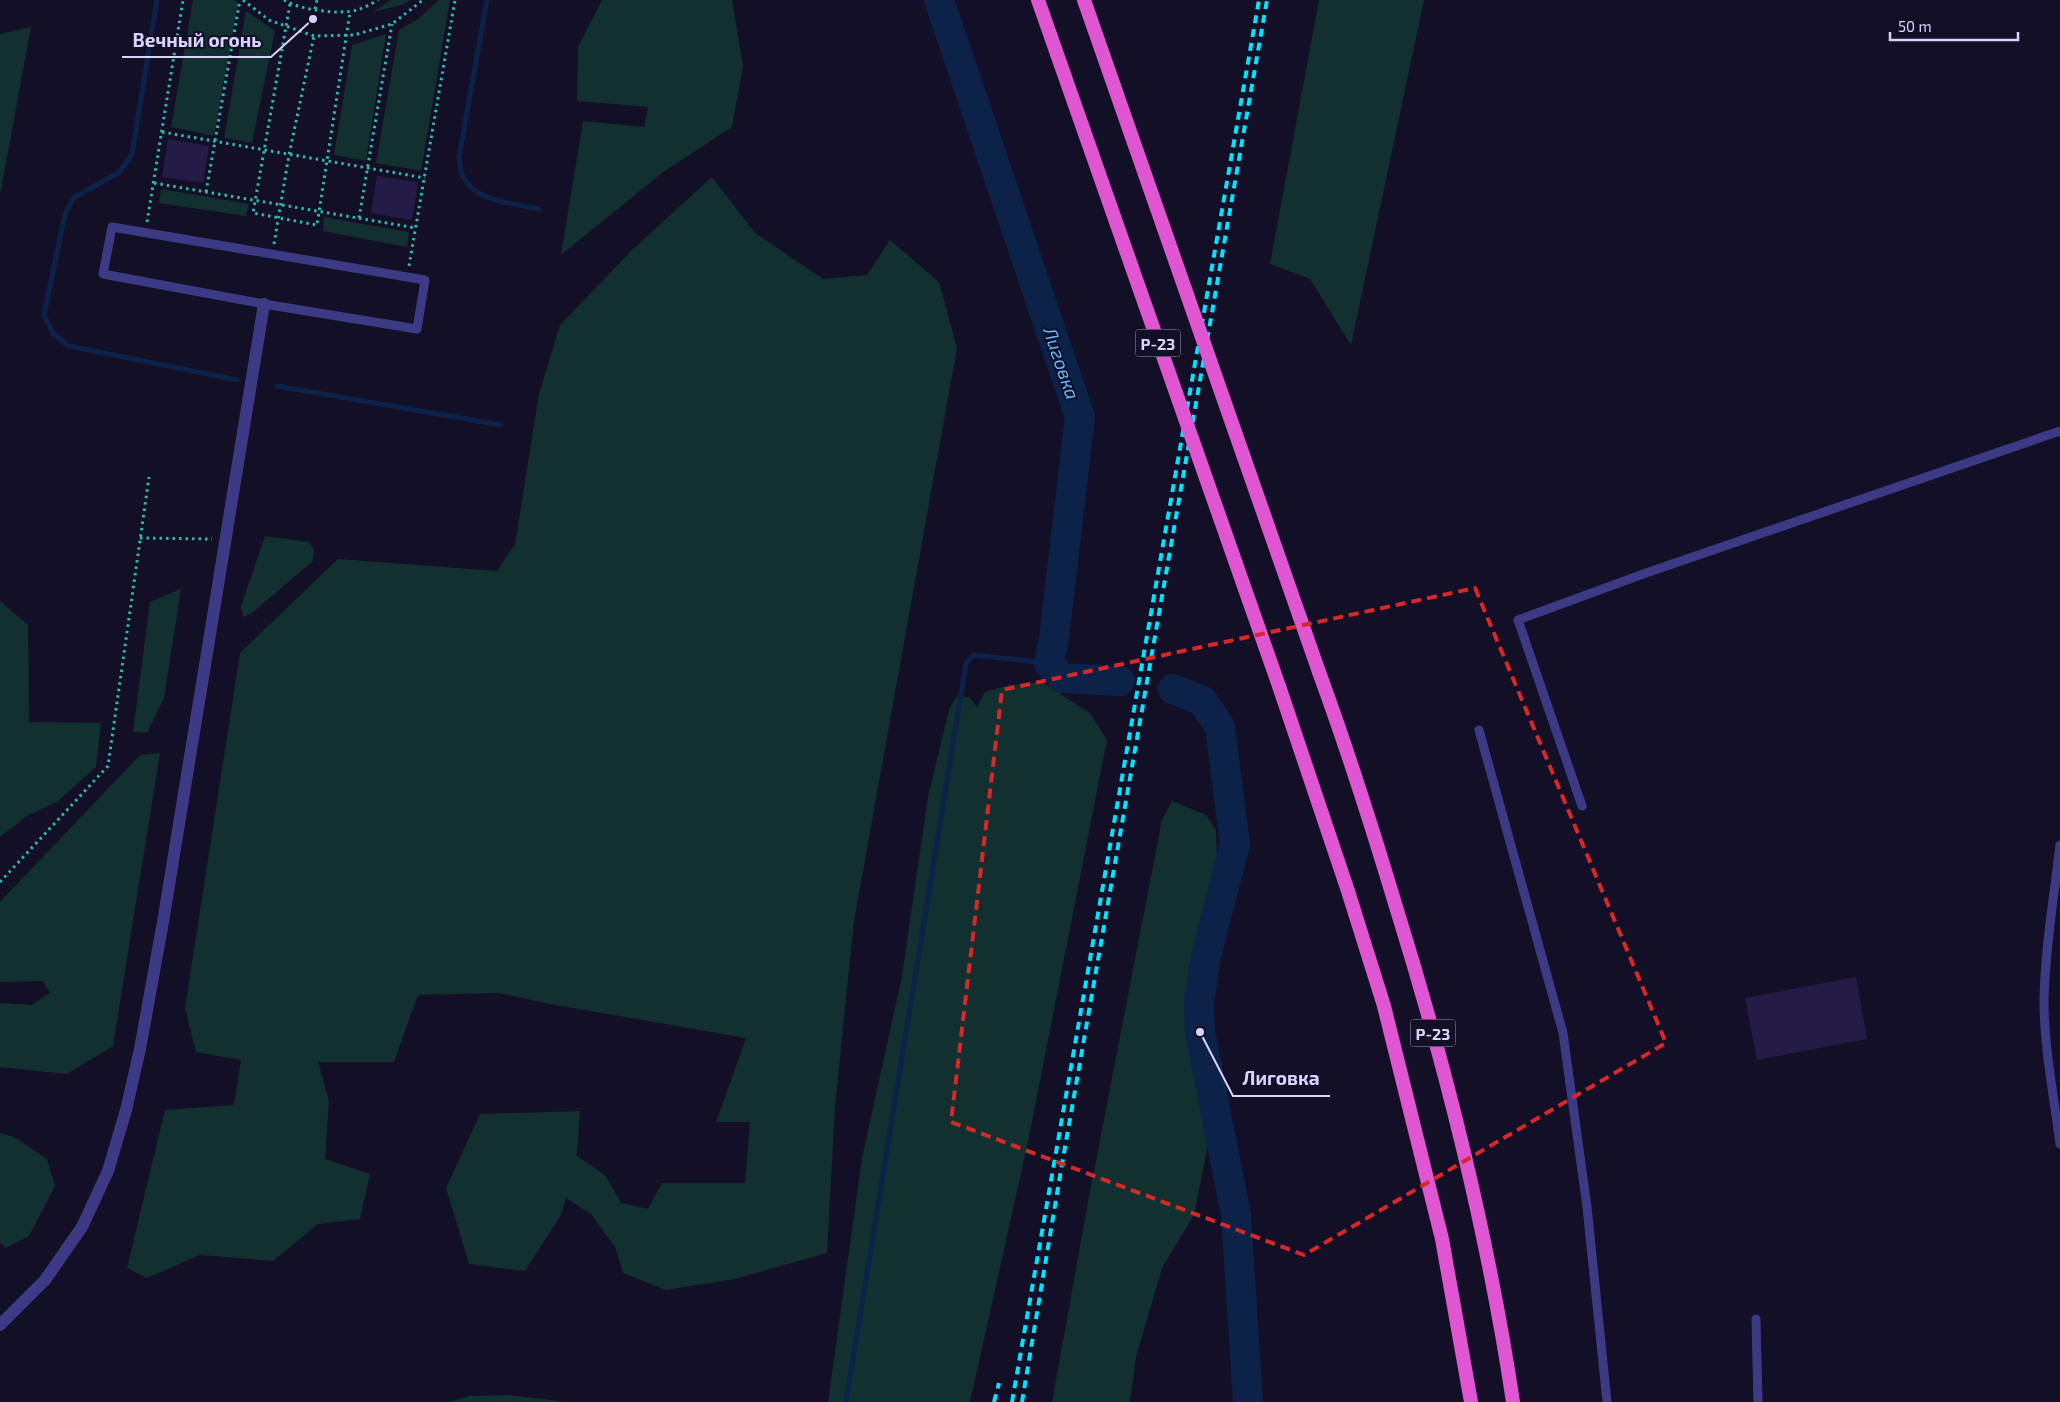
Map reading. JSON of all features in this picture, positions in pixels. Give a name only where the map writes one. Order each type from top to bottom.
[{"type":"highway","name":"Р-23","points":[[1038,0],[1279,686],[1348,891],[1384,1006],[1442,1239],[1471,1402]]},
{"type":"highway","name":"Р-23","points":[[1084,0],[1318,672],[1347,750],[1388,878],[1455,1111],[1481,1228],[1513,1402]]},
{"type":"street","points":[[0,1325],[45,1280],[82,1227],[108,1171],[126,1110],[140,1049],[162,922],[264,304]]},
{"type":"lane","points":[[112,227],[272,254],[425,280],[417,329],[264,304],[103,274],[112,227]]},
{"type":"lane","points":[[1582,806],[1518,620],[1646,573],[2060,432]]},
{"type":"lane","points":[[1479,730],[1564,1033],[1587,1207],[1607,1402]]},
{"type":"lane","points":[[2060,845],[2046,967],[2044,1002],[2048,1052],[2060,1144]]},
{"type":"lane","points":[[1756,1319],[1758,1402]]},
{"type":"path","points":[[145,232],[183,0]]},
{"type":"path","points":[[206,192],[242,0],[269,20],[314,36],[354,35],[392,24],[423,0]]},
{"type":"path","points":[[284,0],[290,4],[335,12],[359,10],[378,0]]},
{"type":"path","points":[[315,9],[317,0]]},
{"type":"path","points":[[407,277],[455,0]]},
{"type":"path","points":[[290,4],[253,213],[317,225],[350,12]]},
{"type":"path","points":[[359,218],[392,24]]},
{"type":"path","points":[[272,254],[289,155],[314,36]]},
{"type":"path","points":[[162,132],[424,178]]},
{"type":"path","points":[[154,183],[416,228]]},
{"type":"path","points":[[0,882],[108,766],[149,477]]},
{"type":"path","points":[[140,538],[225,539]]},
{"type":"highlighted area","points":[[1475,588],[1666,1043],[1304,1255],[951,1122],[1002,690]]},
{"type":"green space","points":[[193,0],[235,0],[238,3],[214,136],[171,127]]},
{"type":"green space","points":[[391,0],[410,0],[402,5],[373,12]]},
{"type":"green space","points":[[439,0],[450,0],[421,171],[376,163],[399,30],[418,19]]},
{"type":"green space","points":[[602,0],[732,0],[743,66],[732,127],[663,172],[561,255],[583,121],[644,127],[648,107],[577,101],[578,47]]},
{"type":"green space","points":[[1319,0],[1424,0],[1351,345],[1310,279],[1270,264]]},
{"type":"green space","points":[[246,11],[275,31],[252,143],[224,138]]},
{"type":"green space","points":[[31,27],[0,195],[0,34]]},
{"type":"green space","points":[[386,34],[366,161],[334,155],[352,45]]},
{"type":"green space","points":[[712,177],[755,233],[823,279],[867,275],[890,240],[939,282],[957,348],[854,921],[835,1107],[827,1253],[735,1279],[666,1290],[623,1273],[615,1247],[591,1214],[566,1198],[561,1215],[525,1271],[469,1264],[446,1188],[480,1114],[580,1111],[577,1156],[605,1175],[621,1203],[648,1209],[662,1183],[745,1183],[750,1122],[716,1122],[746,1038],[550,1004],[498,993],[418,995],[394,1062],[318,1062],[329,1101],[325,1159],[370,1174],[360,1219],[318,1224],[273,1261],[200,1255],[147,1278],[127,1268],[165,1110],[234,1105],[241,1060],[196,1052],[185,1008],[240,653],[338,559],[497,571],[515,544],[539,394],[560,325],[633,249]]},
{"type":"green space","points":[[161,189],[249,204],[246,216],[159,203]]},
{"type":"green space","points":[[324,217],[409,232],[407,247],[323,231]]},
{"type":"green space","points":[[265,536],[309,542],[314,550],[313,561],[252,613],[243,617],[241,606]]},
{"type":"green space","points":[[181,589],[164,698],[147,733],[133,732],[150,602]]},
{"type":"green space","points":[[0,601],[28,625],[29,722],[101,723],[96,767],[57,802],[28,815],[0,837]]},
{"type":"green space","points":[[1042,682],[1090,713],[1107,740],[1028,1142],[970,1402],[828,1402],[862,1158],[902,976],[928,797],[949,710],[956,697],[969,697],[977,707],[985,692],[1010,685]]},
{"type":"green space","points":[[160,753],[113,1046],[67,1074],[0,1067],[0,1003],[32,1005],[50,993],[43,981],[0,982],[0,902],[140,755]]},
{"type":"green space","points":[[1172,801],[1206,815],[1216,830],[1217,859],[1189,966],[1188,1016],[1210,1135],[1194,1215],[1162,1268],[1136,1357],[1130,1402],[1052,1402],[1088,1202],[1162,820]]},
{"type":"green space","points":[[0,1133],[14,1137],[47,1159],[55,1186],[29,1236],[6,1248],[0,1243]]},
{"type":"green space","points":[[508,1395],[568,1402],[448,1402],[470,1396]]},
{"type":"building","points":[[168,139],[209,146],[203,183],[162,177]]},
{"type":"building","points":[[377,176],[418,182],[412,220],[371,213]]},
{"type":"building","points":[[1856,977],[1867,1039],[1757,1060],[1745,998]]},
{"type":"waterway","points":[[157,0],[132,154],[120,172],[73,198],[65,214],[44,315],[53,333],[68,346],[237,380]]},
{"type":"waterway","points":[[487,0],[459,157],[461,172],[468,185],[485,196],[507,203],[539,209]]},
{"type":"waterway","name":"Лиговка","points":[[939,0],[1080,417],[1054,638],[1049,663],[1062,678],[1120,681]]},
{"type":"waterway","points":[[277,386],[501,425]]},
{"type":"waterway","points":[[846,1402],[966,664],[973,655],[1049,663]]},
{"type":"waterway","name":"Лиговка","points":[[1173,689],[1203,701],[1220,727],[1235,844],[1206,956],[1199,1003],[1200,1032],[1236,1215],[1248,1402]]},
{"type":"railway","points":[[1012,1402],[1259,0]]},
{"type":"railway","points":[[1022,1402],[1061,1170],[1267,0]]},
{"type":"railway","points":[[994,1402],[999,1383]]},
{"type":"place","name":"Вечный огонь","points":[[313,19]]},
{"type":"place","name":"Лиговка","points":[[1200,1032]]}]
